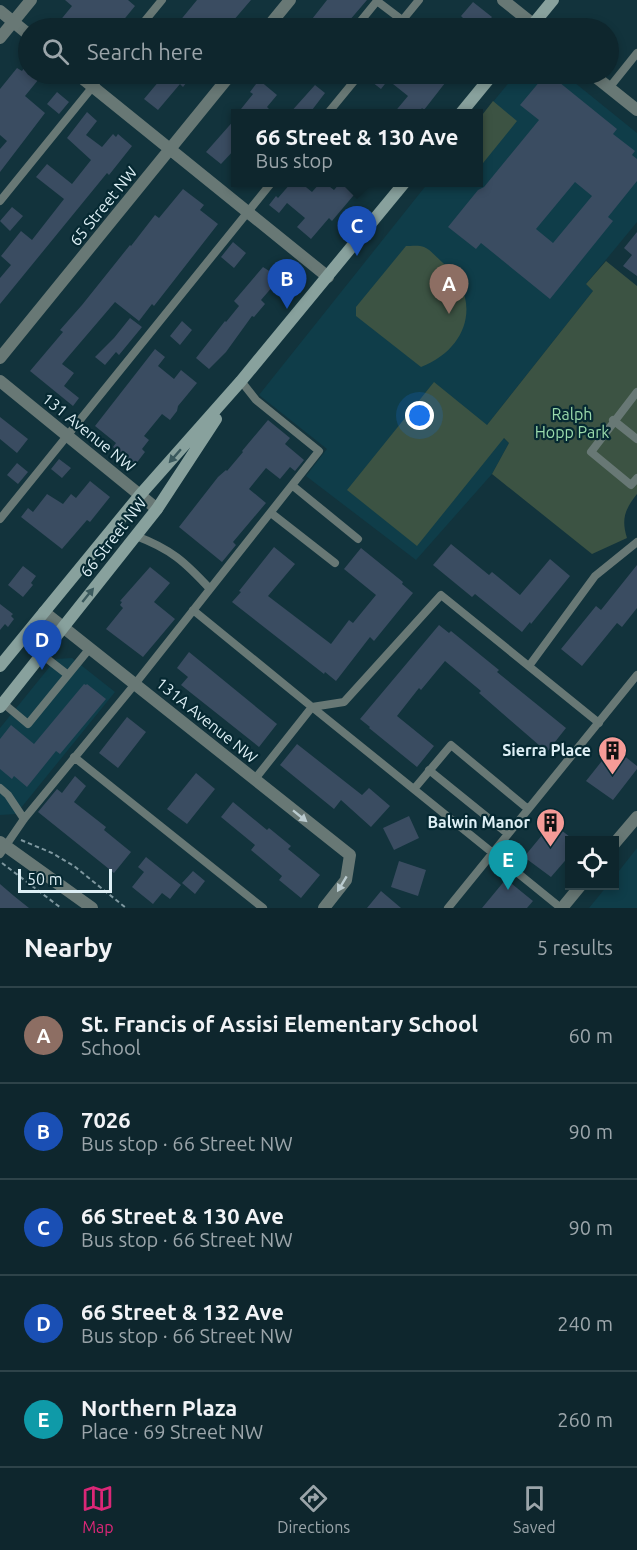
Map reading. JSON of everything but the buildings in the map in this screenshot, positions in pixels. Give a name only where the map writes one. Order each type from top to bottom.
[{"type":"main road","points":[[540,18],[553,0]]},
{"type":"main road","points":[[465,109],[485,84]]},
{"type":"main road","name":"66 Street NW","points":[[0,666],[140,495],[241,381],[402,187]]},
{"type":"main road","name":"66 Street NW","points":[[2,705],[157,509],[241,381]]},
{"type":"street","points":[[0,38],[31,0]]},
{"type":"street","points":[[275,18],[290,0]]},
{"type":"street","points":[[503,0],[524,18]]},
{"type":"street","points":[[0,10],[18,25]]},
{"type":"street","points":[[90,84],[328,277]]},
{"type":"street","name":"65 Street NW","points":[[0,358],[223,84]]},
{"type":"street","points":[[604,84],[637,110]]},
{"type":"street","name":"131 Avenue NW","points":[[0,381],[157,509]]},
{"type":"street","name":"131A Avenue NW","points":[[44,612],[350,855],[346,880],[324,908]]},
{"type":"street","points":[[619,839],[637,817]]},
{"type":"street","points":[[2,848],[92,908]]},
{"type":"street","points":[[562,908],[577,890]]},
{"type":"lane","points":[[147,18],[162,0]]},
{"type":"lane","points":[[404,18],[419,0]]},
{"type":"lane","points":[[363,18],[377,1],[399,18]]},
{"type":"lane","points":[[619,76],[637,53]]},
{"type":"lane","points":[[332,109],[352,84]]},
{"type":"lane","points":[[609,88],[612,84]]},
{"type":"lane","points":[[0,201],[93,86]]},
{"type":"lane","points":[[0,519],[270,187]]},
{"type":"lane","points":[[2,848],[319,451],[256,400],[241,381]]},
{"type":"lane","points":[[637,392],[613,420],[591,452],[631,485],[637,478]]},
{"type":"lane","points":[[613,420],[637,439]]},
{"type":"lane","points":[[293,486],[358,539]]},
{"type":"lane","points":[[271,513],[335,563]]},
{"type":"lane","points":[[136,536],[161,546],[188,566],[210,589]]},
{"type":"lane","points":[[529,666],[595,576],[637,543]]},
{"type":"lane","points":[[255,779],[312,707],[344,702],[441,595],[598,723]]},
{"type":"lane","points":[[193,610],[562,908]]},
{"type":"lane","points":[[2,705],[28,724],[90,648]]},
{"type":"lane","points":[[41,654],[68,675]]},
{"type":"lane","points":[[448,908],[637,675]]},
{"type":"lane","points":[[414,789],[451,745],[528,809]]},
{"type":"lane","points":[[74,757],[263,908]]},
{"type":"lane","points":[[429,770],[508,834]]},
{"type":"lane","points":[[0,788],[8,795],[24,819]]},
{"type":"path","points":[[13,835],[74,866],[126,908]]},
{"type":"path","points":[[0,861],[61,908]]},
{"type":"shaded area","points":[[508,84],[576,84],[637,133],[637,222],[586,284],[593,291],[487,425],[509,443],[492,474],[416,560],[306,476],[327,449],[259,395],[425,187],[483,187],[483,114]]},
{"type":"shaded area","points":[[72,658],[115,692],[16,814],[0,815],[0,728],[56,659]]},
{"type":"shaded area","points":[[637,848],[637,908],[589,908],[604,890],[619,890],[619,871]]},
{"type":"green space","points":[[493,101],[517,121],[483,163],[483,114]]},
{"type":"green space","points":[[406,246],[424,247],[442,262],[455,276],[463,290],[466,306],[465,320],[460,335],[451,348],[421,367],[356,316],[356,307]]},
{"type":"green space","name":"Ralph Hopp Park","points":[[606,261],[637,286],[637,494],[625,514],[624,525],[627,538],[592,554],[492,474],[509,443],[504,438],[417,546],[347,490],[434,382],[487,425],[593,291],[586,284]]},
{"type":"place","name":"66 Street & 130 Ave","points":[[357,256]]},
{"type":"place","name":"7026","points":[[287,309]]},
{"type":"place","name":"St. Francis of Assisi Elementary School","points":[[449,314]]},
{"type":"place","name":"66 Street & 132 Ave","points":[[42,670]]},
{"type":"place","name":"Sierra Place","points":[[612,776]]},
{"type":"place","name":"Balwin Manor","points":[[551,848]]},
{"type":"place","name":"Northern Plaza","points":[[508,890]]}]
